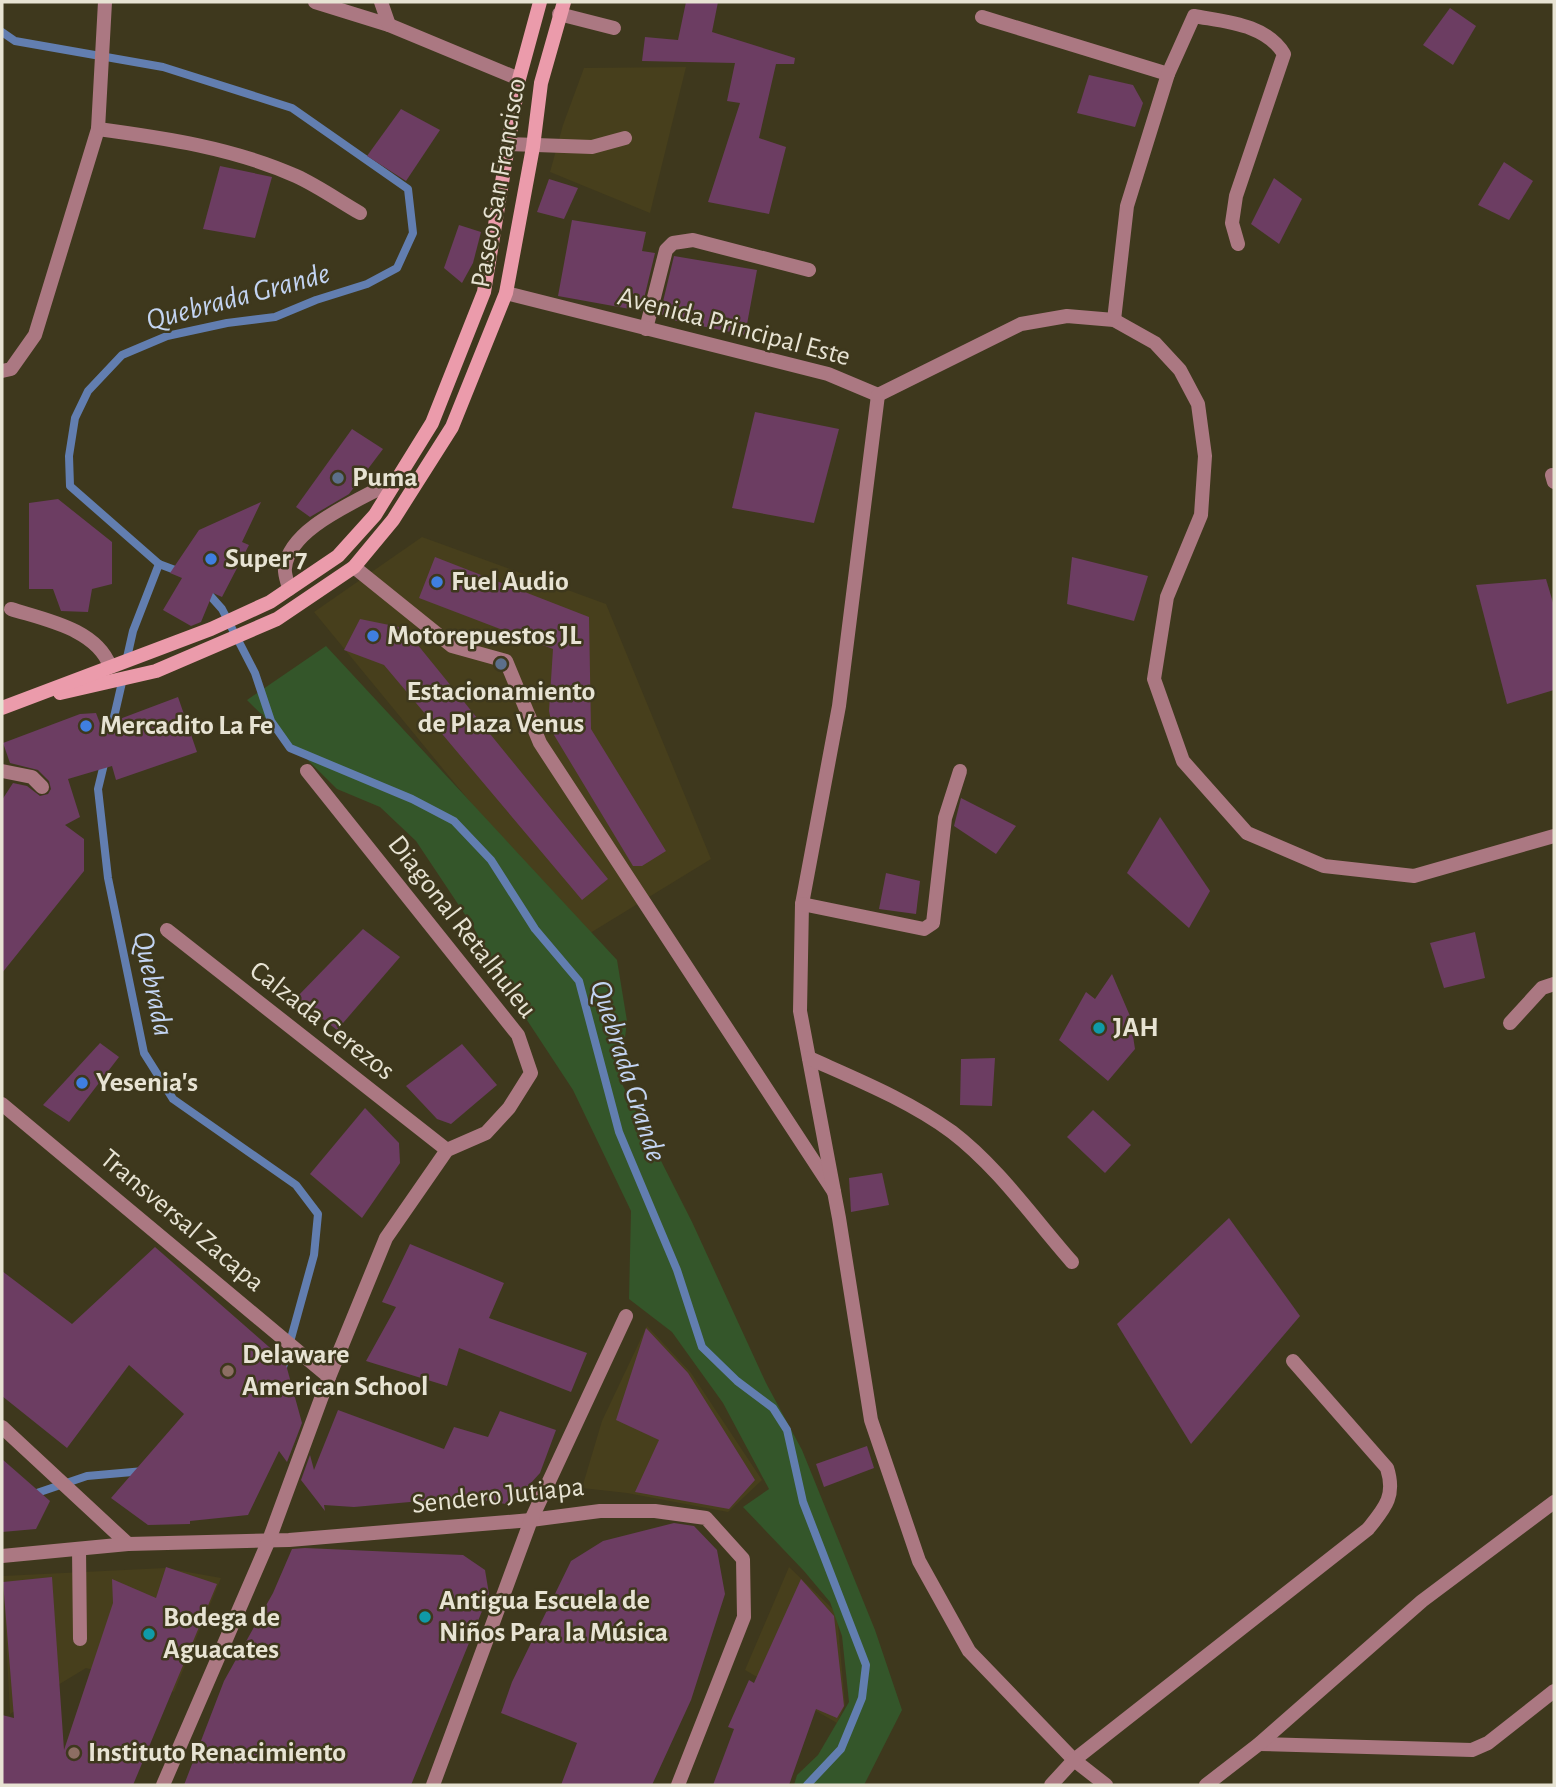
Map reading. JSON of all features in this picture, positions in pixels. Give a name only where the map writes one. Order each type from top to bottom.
[{"type":"street","points":[[2,372],[12,369],[35,335],[98,129],[106,2]]},
{"type":"street","points":[[315,2],[389,25],[519,79]]},
{"type":"street","points":[[381,2],[389,25]]},
{"type":"street","name":"Paseo San Francisco","points":[[2,708],[211,629],[270,602],[338,556],[375,515],[432,422],[454,374],[484,292],[519,79],[540,2]]},
{"type":"street","points":[[561,8],[614,28]]},
{"type":"street","name":"Paseo San Francisco","points":[[29,698],[116,683],[217,648],[277,620],[354,567],[393,520],[452,427],[506,293],[533,147],[541,83],[561,8]]},
{"type":"street","points":[[1114,320],[1127,206],[1168,74],[1194,16],[1247,26],[1276,40],[1284,54],[1236,195],[1232,223],[1238,244]]},
{"type":"street","points":[[982,17],[1168,74]]},
{"type":"street","points":[[98,129],[163,138],[233,153],[297,176],[360,214]]},
{"type":"street","points":[[508,144],[533,147],[592,147],[625,138]]},
{"type":"street","points":[[646,328],[666,250],[673,243],[692,240],[809,270]]},
{"type":"street","name":"Avenida Principal Este","points":[[506,293],[828,374],[878,395],[1021,324],[1067,316],[1114,320],[1155,343],[1180,370],[1198,404],[1205,456],[1201,515],[1167,597],[1154,679],[1183,761],[1247,834],[1324,866],[1414,876],[1554,836]]},
{"type":"street","points":[[878,395],[839,706],[802,904],[800,1011],[834,1193],[871,1420],[919,1561],[969,1651],[1074,1760],[1106,1785]]},
{"type":"street","points":[[289,589],[284,569],[293,546],[323,517],[369,497],[401,476]]},
{"type":"street","points":[[354,567],[452,646],[506,661],[540,743],[834,1193]]},
{"type":"street","points":[[11,609],[78,631],[104,652],[112,666]]},
{"type":"street","points":[[2,771],[32,777],[43,787]]},
{"type":"street","name":"Diagonal Retalhuleu","points":[[307,771],[518,1035],[531,1073],[509,1108],[485,1133],[447,1150]]},
{"type":"street","points":[[802,904],[924,929],[933,923],[945,818],[960,771]]},
{"type":"street","name":"Calzada Cerezos","points":[[167,930],[447,1150]]},
{"type":"street","points":[[1510,1023],[1542,988],[1554,984]]},
{"type":"street","points":[[808,1058],[904,1101],[953,1133],[985,1163],[1072,1262]]},
{"type":"street","name":"Transversal Zacapa","points":[[2,1104],[329,1377]]},
{"type":"street","points":[[163,1785],[269,1539],[329,1377],[386,1238],[447,1150]]},
{"type":"street","points":[[433,1785],[531,1520],[626,1316]]},
{"type":"street","points":[[1051,1785],[1074,1760],[1368,1529],[1389,1500],[1392,1484],[1387,1468],[1293,1361]]},
{"type":"street","points":[[2,1427],[74,1490],[128,1544]]},
{"type":"street","points":[[1206,1785],[1259,1744],[1422,1601],[1554,1502]]},
{"type":"street","name":"Sendero Jutiapa","points":[[2,1556],[128,1544],[269,1539],[531,1520],[600,1511],[655,1511],[706,1518],[743,1559],[744,1617],[678,1785]]},
{"type":"street","points":[[79,1549],[80,1639]]},
{"type":"street","points":[[1259,1744],[1472,1750],[1488,1743],[1554,1691]]},
{"type":"shaded area","points":[[686,67],[650,213],[550,172],[563,125],[584,68]]},
{"type":"shaded area","points":[[422,537],[606,604],[711,859],[582,938],[314,612]]},
{"type":"shaded area","points":[[647,1326],[691,1373],[762,1480],[728,1512],[627,1493],[582,1488],[602,1421]]},
{"type":"shaded area","points":[[789,1567],[837,1613],[845,1705],[837,1723],[745,1670]]},
{"type":"shaded area","points":[[165,1568],[221,1578],[174,1692],[86,1668],[10,1714],[3,1576]]},
{"type":"green space","points":[[326,646],[617,960],[627,1021],[620,1080],[692,1222],[766,1383],[802,1450],[875,1630],[902,1710],[864,1785],[794,1785],[797,1775],[818,1755],[849,1702],[842,1636],[830,1602],[743,1507],[769,1489],[723,1403],[672,1332],[629,1299],[631,1211],[573,1090],[494,970],[474,928],[416,841],[380,807],[337,789],[247,700]]},
{"type":"building","points":[[686,2],[718,2],[712,32],[795,58],[794,64],[776,64],[759,138],[786,147],[769,214],[708,202],[740,103],[727,101],[735,63],[642,61],[645,37],[678,40]]},
{"type":"building","points":[[1450,8],[1476,26],[1453,65],[1423,45]]},
{"type":"building","points":[[1089,75],[1133,85],[1143,103],[1135,127],[1077,113]]},
{"type":"building","points":[[401,109],[440,130],[406,181],[367,156]]},
{"type":"building","points":[[1504,162],[1533,181],[1509,220],[1478,205]]},
{"type":"building","points":[[220,166],[272,177],[255,238],[203,229]]},
{"type":"building","points":[[1274,178],[1302,199],[1279,244],[1251,224]]},
{"type":"building","points":[[549,179],[578,188],[564,219],[537,212]]},
{"type":"building","points":[[572,220],[646,232],[642,251],[655,253],[641,311],[558,296]]},
{"type":"building","points":[[459,225],[481,232],[473,263],[462,283],[444,268]]},
{"type":"building","points":[[674,256],[757,270],[745,335],[667,319],[667,316],[660,314]]},
{"type":"building","points":[[755,412],[839,429],[814,523],[732,508]]},
{"type":"building","name":"Puma","points":[[352,429],[383,449],[349,494],[310,517],[296,507]]},
{"type":"building","points":[[58,499],[112,542],[112,584],[92,589],[88,612],[61,611],[53,589],[29,589],[29,503]]},
{"type":"building","name":"Super 7","points":[[261,502],[242,542],[249,545],[222,597],[213,593],[201,622],[191,626],[163,610],[182,578],[170,573],[199,530]]},
{"type":"building","points":[[435,557],[589,617],[591,729],[666,851],[642,866],[633,866],[554,735],[549,711],[553,649],[419,598]]},
{"type":"building","points":[[1072,557],[1148,576],[1134,621],[1067,604]]},
{"type":"building","points":[[1546,579],[1554,606],[1554,690],[1507,704],[1476,585]]},
{"type":"building","points":[[360,619],[404,628],[608,879],[582,900],[384,665],[344,650]]},
{"type":"building","points":[[178,697],[197,752],[116,780],[112,766],[68,779],[80,817],[65,825],[84,839],[84,871],[2,973],[2,800],[13,783],[27,786],[40,796],[48,794],[51,789],[49,781],[38,770],[10,763],[3,743],[80,714],[96,713],[101,726]]},
{"type":"building","points":[[961,798],[1016,826],[996,854],[954,826]]},
{"type":"building","points":[[1160,817],[1210,891],[1189,928],[1127,873]]},
{"type":"building","points":[[886,873],[920,881],[916,914],[879,909]]},
{"type":"building","points":[[363,929],[400,957],[337,1030],[296,998]]},
{"type":"building","points":[[1475,932],[1485,978],[1444,988],[1430,943]]},
{"type":"building","name":"JAH","points":[[1112,974],[1130,1016],[1135,1049],[1108,1081],[1059,1040],[1086,992],[1095,999]]},
{"type":"building","points":[[100,1043],[119,1057],[69,1122],[43,1105]]},
{"type":"building","points":[[462,1044],[497,1085],[451,1124],[437,1119],[406,1086]]},
{"type":"building","points":[[995,1058],[992,1106],[960,1105],[961,1059]]},
{"type":"building","points":[[365,1108],[399,1143],[400,1163],[362,1218],[310,1174]]},
{"type":"building","points":[[1093,1110],[1131,1145],[1105,1173],[1067,1137]]},
{"type":"building","points":[[882,1173],[889,1205],[851,1212],[849,1178]]},
{"type":"building","points":[[1229,1218],[1300,1316],[1191,1444],[1117,1324]]},
{"type":"building","points":[[410,1244],[504,1283],[489,1318],[587,1353],[571,1392],[459,1348],[447,1386],[366,1361],[396,1307],[382,1302]]},
{"type":"building","points":[[155,1247],[285,1361],[302,1423],[287,1462],[279,1451],[248,1515],[190,1521],[190,1524],[148,1525],[111,1498],[184,1414],[129,1365],[67,1448],[2,1396],[2,1271],[72,1324]]},
{"type":"building","points":[[646,1328],[688,1373],[755,1480],[729,1509],[635,1492],[659,1440],[616,1420]]},
{"type":"building","points":[[338,1410],[444,1449],[454,1427],[488,1437],[500,1411],[556,1430],[540,1473],[511,1505],[466,1497],[354,1507],[324,1505],[325,1511],[301,1480],[310,1455],[314,1470]]},
{"type":"building","points":[[867,1446],[874,1468],[824,1487],[816,1464]]},
{"type":"building","points":[[2,1459],[50,1501],[36,1529],[2,1532]]},
{"type":"building","points":[[674,1523],[694,1526],[717,1550],[725,1594],[691,1700],[652,1785],[561,1785],[577,1743],[501,1713],[512,1682],[571,1561],[603,1541]]},
{"type":"building","points":[[292,1549],[463,1555],[485,1570],[489,1594],[411,1785],[184,1785],[224,1681],[273,1593]]},
{"type":"building","points":[[166,1567],[217,1584],[133,1785],[2,1785],[2,1715],[14,1718],[3,1582],[52,1577],[64,1750],[113,1603],[112,1579],[156,1598]]},
{"type":"building","points":[[801,1579],[834,1616],[844,1706],[837,1718],[816,1709],[789,1785],[713,1785],[734,1729],[728,1727],[749,1680],[754,1683]]},
{"type":"waterway","name":"Quebrada Grande","points":[[2,32],[15,41],[163,67],[292,108],[408,189],[413,233],[397,268],[367,284],[316,300],[275,317],[227,323],[167,336],[122,355],[88,391],[75,418],[69,456],[70,486],[159,564],[183,573]]},
{"type":"waterway","name":"Quebrada","points":[[126,662],[133,631],[159,564]]},
{"type":"waterway","name":"Quebrada Grande","points":[[206,591],[222,609],[255,673],[271,721],[290,748],[412,799],[454,821],[491,860],[535,929],[579,981],[619,1132],[677,1270],[702,1347],[737,1381],[773,1408],[787,1430],[803,1502],[866,1665],[862,1698],[841,1749],[807,1785]]},
{"type":"waterway","name":"Quebrada","points":[[111,730],[123,678]]},
{"type":"waterway","name":"Quebrada","points":[[105,760],[98,789],[108,878],[144,1053],[173,1099],[296,1185],[318,1214],[314,1255],[282,1371]]},
{"type":"waterway","name":"Quebrada","points":[[31,1495],[87,1476],[144,1471]]},
{"type":"place","name":"Puma","points":[[338,478]]},
{"type":"place","name":"Super 7","points":[[211,559]]},
{"type":"place","name":"Fuel Audio","points":[[437,582]]},
{"type":"place","name":"Motorepuestos JL","points":[[373,636]]},
{"type":"place","name":"Estacionamiento de Plaza Venus","points":[[501,664]]},
{"type":"place","name":"Mercadito La Fe","points":[[86,726]]},
{"type":"place","name":"JAH","points":[[1099,1028]]},
{"type":"place","name":"Yesenia's","points":[[82,1083]]},
{"type":"place","name":"Delaware American School","points":[[228,1371]]},
{"type":"place","name":"Antigua Escuela de Niños Para la Música","points":[[425,1617]]},
{"type":"place","name":"Bodega de Aguacates","points":[[149,1634]]},
{"type":"place","name":"Instituto Renacimiento","points":[[74,1753]]}]
